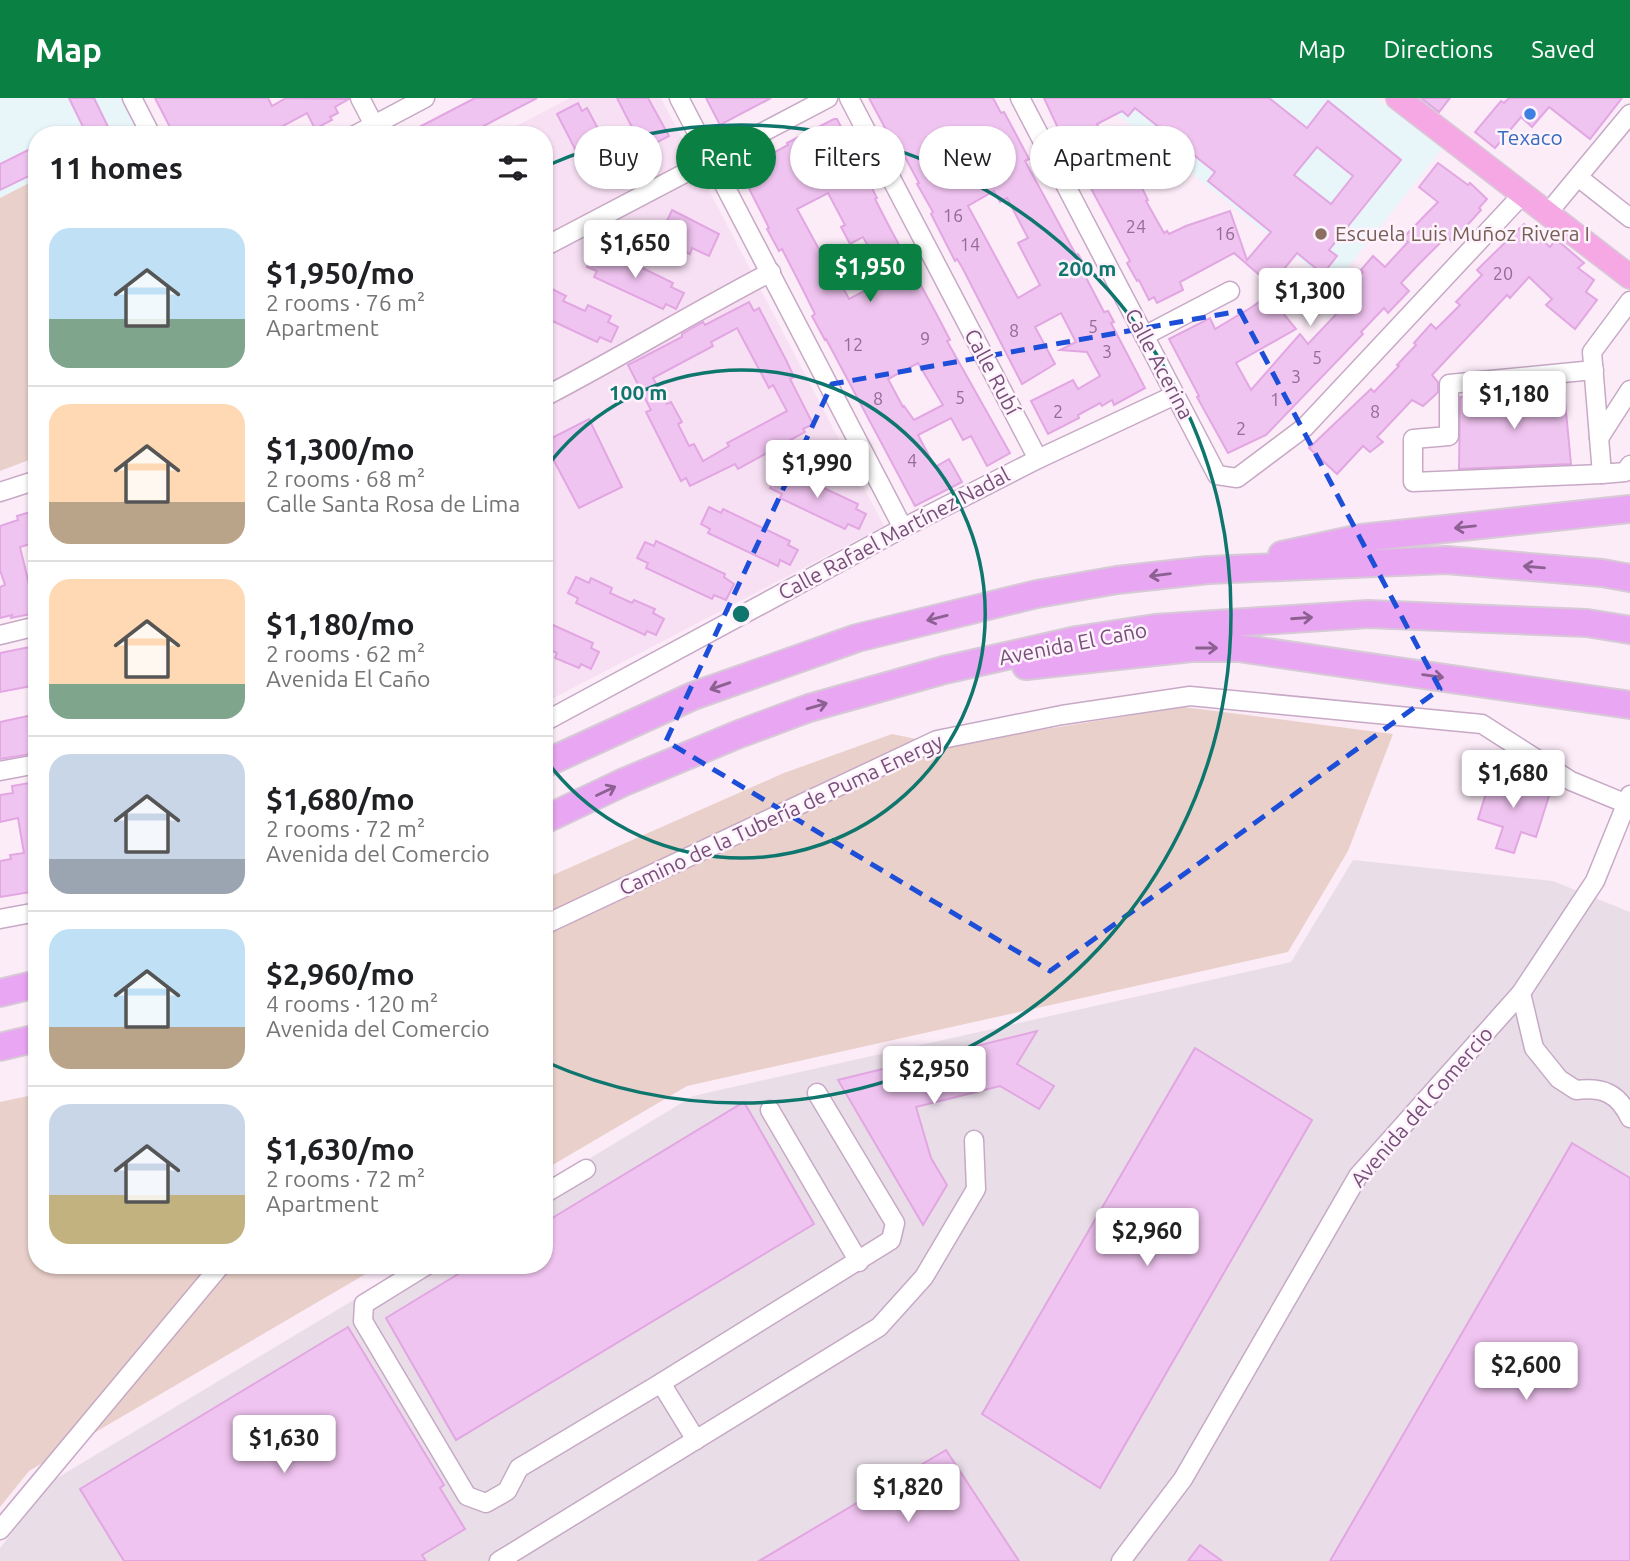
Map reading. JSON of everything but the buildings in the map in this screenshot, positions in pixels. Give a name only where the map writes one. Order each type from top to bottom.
[{"type":"highway","points":[[1208,570],[1362,538],[1630,509]]},
{"type":"highway","points":[[553,760],[693,696],[857,638],[1037,594],[1117,580],[1208,570],[1446,560],[1602,573],[1630,578]]},
{"type":"highway","name":"Avenida El Caño","points":[[553,816],[624,782],[809,708],[944,670],[1077,640],[1155,628],[1368,614],[1587,623],[1630,630]]},
{"type":"highway","points":[[944,670],[1020,667],[1191,648],[1240,648],[1630,705]]},
{"type":"highway","points":[[0,993],[28,986]]},
{"type":"highway","points":[[0,1046],[28,1040]]},
{"type":"main road","points":[[1398,98],[1630,277]]},
{"type":"street","points":[[132,98],[146,126]]},
{"type":"street","points":[[360,98],[374,125],[425,98]]},
{"type":"street","points":[[679,98],[694,126]]},
{"type":"street","points":[[775,126],[828,98]]},
{"type":"street","name":"Calle Rubí","points":[[849,98],[1038,459]]},
{"type":"street","name":"Calle Acerina","points":[[1020,98],[1217,475],[1237,478],[1305,428],[1522,195]]},
{"type":"street","points":[[1547,214],[1630,114]]},
{"type":"street","points":[[1578,177],[1630,218]]},
{"type":"street","points":[[553,242],[676,178]]},
{"type":"street","points":[[728,189],[903,528]]},
{"type":"street","points":[[553,392],[771,272]]},
{"type":"street","points":[[1144,336],[1230,291]]},
{"type":"street","points":[[1602,474],[1592,352],[1623,324],[1630,301]]},
{"type":"street","points":[[1594,370],[1449,384],[1449,436],[1413,439],[1413,482],[1602,474],[1625,472],[1630,465]]},
{"type":"street","points":[[1599,438],[1630,390]]},
{"type":"street","name":"Calle Rafael Martínez Nadal","points":[[553,717],[903,528],[1038,459],[1175,395]]},
{"type":"street","points":[[0,492],[28,483]]},
{"type":"street","points":[[0,635],[28,628]]},
{"type":"street","name":"Camino de la Tubería de Puma Energy","points":[[553,921],[937,740],[1062,715],[1190,696],[1482,723],[1572,782],[1629,799]]},
{"type":"street","points":[[0,771],[28,766]]},
{"type":"street","name":"Avenida del Comercio","points":[[1121,1561],[1183,1479],[1358,1176],[1521,993],[1595,881],[1629,799]]},
{"type":"street","points":[[0,919],[28,914]]},
{"type":"street","points":[[1521,993],[1534,1048],[1559,1079],[1576,1090],[1596,1088],[1622,1102],[1630,1118]]},
{"type":"street","points":[[412,1274],[364,1304],[363,1321],[467,1496],[486,1503],[507,1491],[519,1468],[891,1240],[895,1223],[817,1093]]},
{"type":"street","points":[[770,1111],[859,1262]]},
{"type":"street","points":[[499,1561],[879,1327],[924,1277],[976,1189],[974,1140]]},
{"type":"street","points":[[553,1189],[586,1169]]},
{"type":"street","points":[[0,1530],[213,1274]]},
{"type":"street","points":[[661,1383],[696,1440]]},
{"type":"highlighted area","points":[[1240,311],[1440,689],[1050,971],[666,741],[832,384]]},
{"type":"shaded area","points":[[0,98],[120,98],[135,126],[28,126],[28,184],[0,198]]},
{"type":"shaded area","points":[[570,98],[661,98],[676,127],[676,189],[708,189],[884,526],[553,698],[553,126],[516,126]]},
{"type":"shaded area","name":"Escuela Luis Muñoz Rivera I","points":[[1107,98],[1376,98],[1442,149],[1333,286],[1195,176],[1195,126],[1132,126],[1103,103]]},
{"type":"shaded area","points":[[28,184],[28,460],[0,471],[0,198]]},
{"type":"shaded area","points":[[1184,707],[1393,734],[1348,851],[1288,952],[687,1086],[553,1165],[553,875],[784,773],[892,734],[945,745]]},
{"type":"shaded area","points":[[1353,860],[1553,881],[1630,912],[1630,1561],[0,1561],[0,1548],[52,1481],[397,1274],[553,1274],[553,1181],[693,1096],[1291,962]]},
{"type":"shaded area","points":[[28,1096],[28,1274],[366,1274],[29,1471],[0,1507],[0,1102]]},
{"type":"place","name":"Texaco","points":[[1530,114]]},
{"type":"place","name":"Escuela Luis Muñoz Rivera I","points":[[1321,234]]}]
